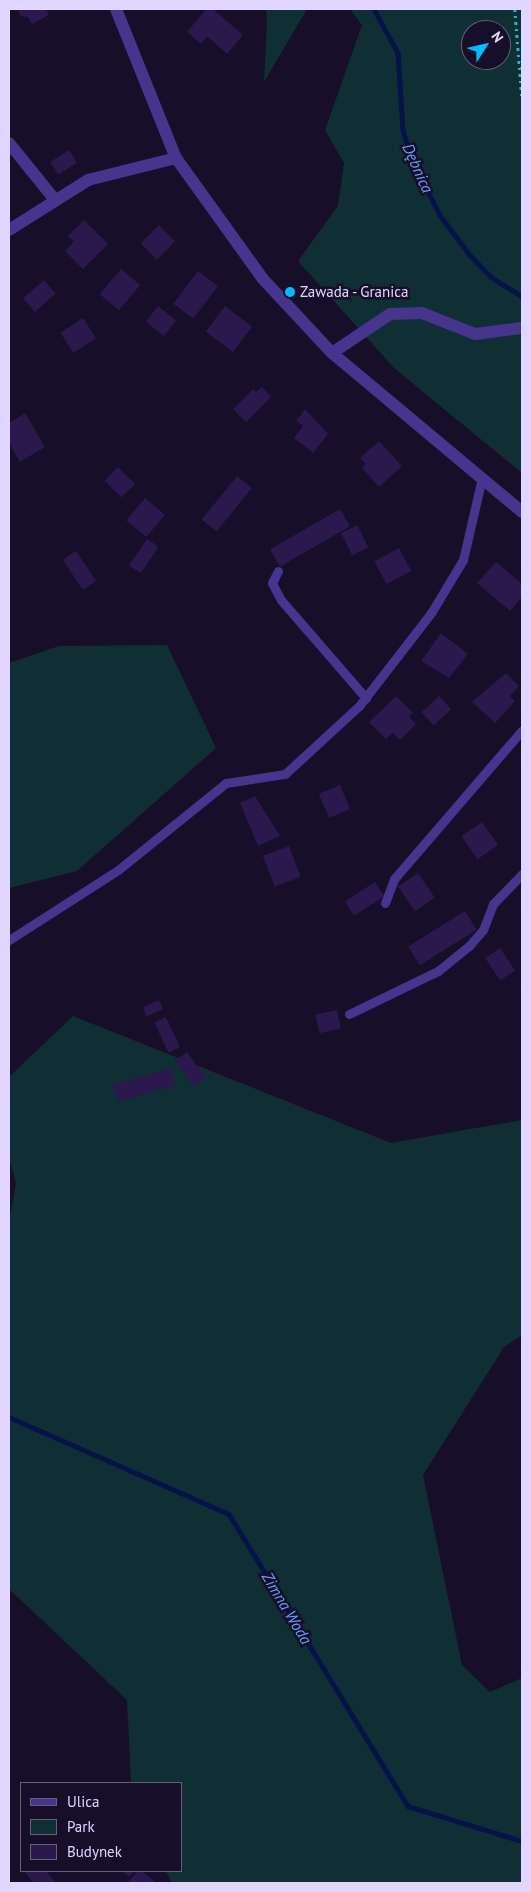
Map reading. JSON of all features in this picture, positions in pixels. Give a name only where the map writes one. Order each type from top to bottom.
[{"type":"street","points":[[116,9],[176,158],[263,279],[332,352],[522,512]]},
{"type":"street","points":[[9,143],[55,200]]},
{"type":"street","points":[[9,230],[88,180],[176,158]]},
{"type":"street","points":[[332,352],[390,314],[422,313],[475,334],[522,328]]},
{"type":"lane","points":[[9,940],[134,858],[226,783],[285,774],[366,698],[431,613],[463,560],[482,478]]},
{"type":"lane","points":[[278,571],[272,583],[281,600],[366,698]]},
{"type":"lane","points":[[385,903],[394,878],[522,730]]},
{"type":"lane","points":[[349,1014],[438,971],[469,946],[483,930],[493,904],[522,874]]},
{"type":"path","points":[[515,9],[522,97]]},
{"type":"green space","points":[[266,9],[307,9],[264,82],[267,22]]},
{"type":"green space","points":[[350,9],[522,9],[522,473],[394,368],[298,261],[338,206],[344,163],[325,130],[362,25]]},
{"type":"green space","points":[[167,645],[216,748],[77,871],[9,888],[9,663],[59,646]]},
{"type":"green space","points":[[73,1016],[391,1143],[522,1120],[522,1335],[504,1347],[423,1475],[462,1665],[490,1692],[522,1678],[522,1883],[172,1883],[166,1872],[182,1872],[182,1782],[131,1782],[127,1700],[9,1589],[9,1223],[16,1183],[9,1157],[9,1077]]},
{"type":"building","points":[[18,9],[46,9],[49,15],[32,24],[28,17],[20,16]]},
{"type":"building","points":[[206,9],[213,9],[243,35],[227,54],[207,36],[201,44],[187,32]]},
{"type":"building","points":[[69,150],[77,163],[58,174],[50,162]]},
{"type":"building","points":[[84,220],[108,244],[83,269],[65,251],[74,241],[68,236]]},
{"type":"building","points":[[159,225],[175,241],[157,260],[141,243]]},
{"type":"building","points":[[121,269],[140,285],[119,310],[100,294]]},
{"type":"building","points":[[198,271],[218,286],[193,319],[173,304]]},
{"type":"building","points":[[44,280],[56,294],[35,312],[23,298]]},
{"type":"building","points":[[158,306],[176,320],[164,336],[146,322]]},
{"type":"building","points":[[225,306],[252,326],[233,352],[206,332]]},
{"type":"building","points":[[83,318],[96,338],[73,353],[60,333]]},
{"type":"building","points":[[262,387],[271,397],[246,422],[233,409],[253,389],[256,392]]},
{"type":"building","points":[[305,409],[328,434],[313,453],[294,438],[303,426],[296,421]]},
{"type":"building","points":[[25,413],[45,447],[20,462],[9,443],[9,423]]},
{"type":"building","points":[[379,441],[402,466],[379,487],[362,468],[366,464],[360,458]]},
{"type":"building","points":[[118,467],[135,484],[122,497],[105,480]]},
{"type":"building","points":[[237,476],[252,488],[217,531],[202,520]]},
{"type":"building","points":[[145,498],[165,515],[146,537],[126,520]]},
{"type":"building","points":[[340,509],[350,526],[280,567],[270,550]]},
{"type":"building","points":[[357,525],[368,547],[352,555],[341,533]]},
{"type":"building","points":[[147,539],[159,547],[141,573],[129,566]]},
{"type":"building","points":[[399,548],[411,571],[386,584],[374,561]]},
{"type":"building","points":[[76,551],[96,581],[83,590],[63,560]]},
{"type":"building","points":[[496,562],[522,584],[522,597],[510,611],[477,583]]},
{"type":"building","points":[[441,633],[468,654],[449,678],[421,661]]},
{"type":"building","points":[[506,673],[519,686],[510,696],[515,701],[495,723],[472,702]]},
{"type":"building","points":[[396,696],[413,713],[409,717],[416,724],[400,740],[393,733],[386,739],[369,722]]},
{"type":"building","points":[[439,696],[451,709],[434,726],[421,712]]},
{"type":"building","points":[[340,785],[350,809],[329,818],[319,794]]},
{"type":"building","points":[[255,796],[280,836],[258,846],[240,803]]},
{"type":"building","points":[[482,822],[498,845],[478,859],[462,836]]},
{"type":"building","points":[[289,846],[301,877],[275,887],[263,856]]},
{"type":"building","points":[[418,873],[435,898],[415,911],[398,886]]},
{"type":"building","points":[[375,882],[384,896],[354,916],[345,902]]},
{"type":"building","points":[[465,911],[477,930],[420,965],[408,947]]},
{"type":"building","points":[[500,948],[515,970],[500,980],[485,958]]},
{"type":"building","points":[[159,1000],[163,1009],[147,1016],[143,1007]]},
{"type":"building","points":[[337,1010],[341,1029],[319,1033],[315,1015]]},
{"type":"building","points":[[166,1017],[180,1047],[168,1052],[154,1022]]},
{"type":"building","points":[[187,1052],[206,1078],[194,1087],[175,1061]]},
{"type":"building","points":[[171,1068],[176,1085],[117,1102],[112,1085]]},
{"type":"building","points":[[25,1872],[47,1872],[56,1883],[34,1883]]},
{"type":"building","points":[[123,1872],[133,1872],[129,1877]]},
{"type":"building","points":[[137,1872],[143,1872],[155,1882],[127,1883]]},
{"type":"waterway","name":"Dębnica","points":[[374,9],[398,53],[403,130],[411,158],[440,215],[470,255],[491,277],[522,296]]},
{"type":"waterway","name":"Zimna Woda","points":[[9,1417],[229,1514],[408,1806],[522,1841]]},
{"type":"place","name":"Zawada - Granica","points":[[290,292]]}]
